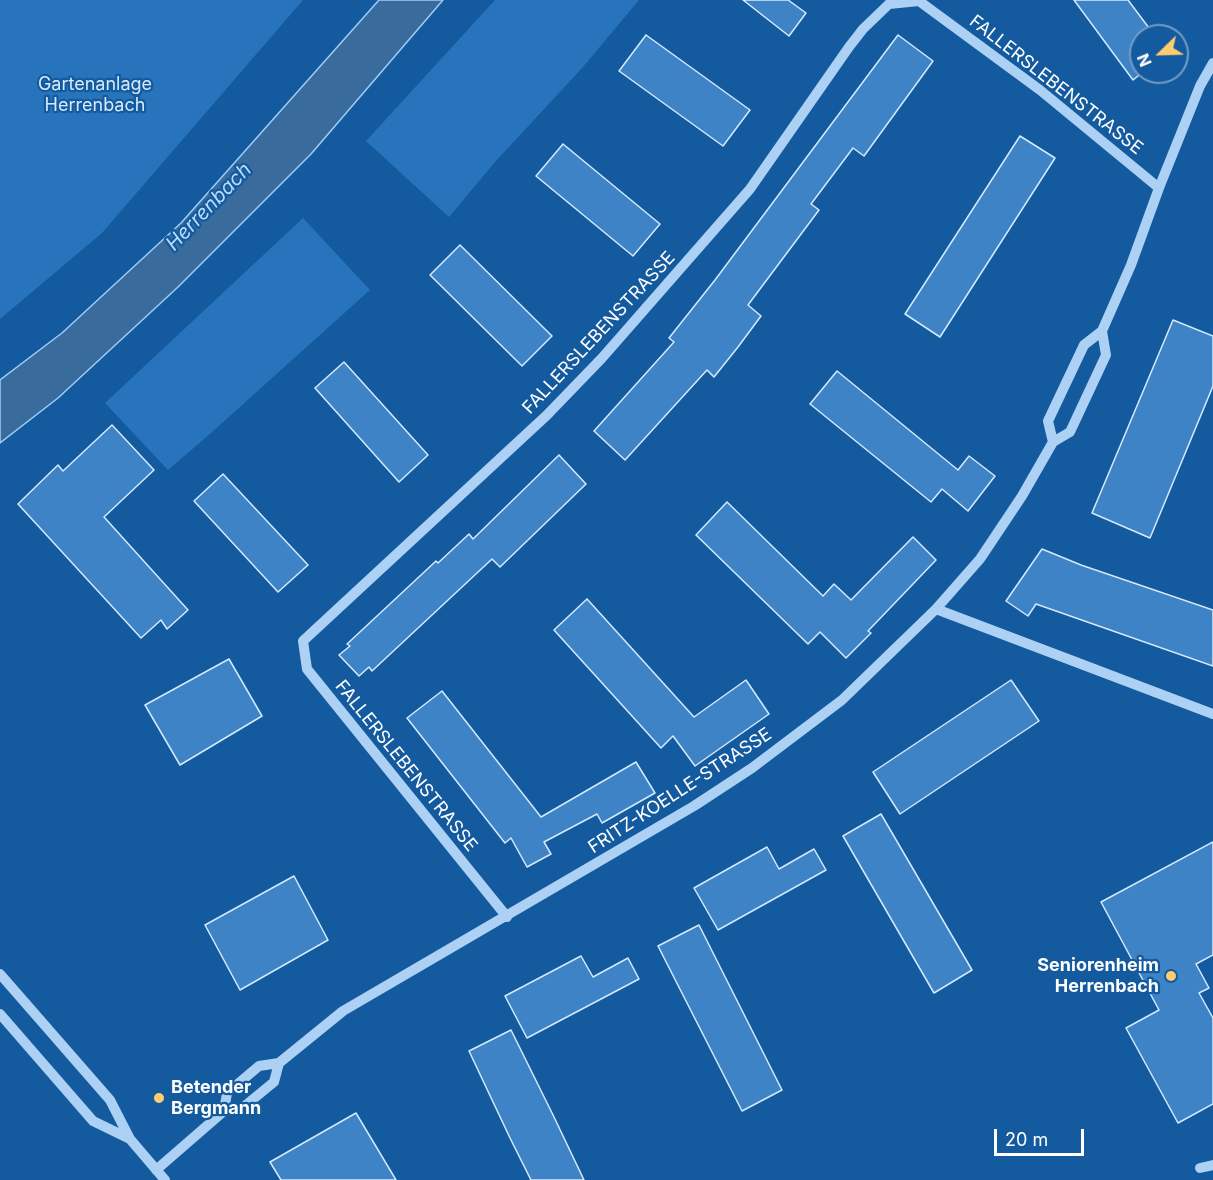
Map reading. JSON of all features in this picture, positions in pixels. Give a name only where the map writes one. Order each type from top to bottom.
[{"type":"street","name":"FALLERSLEBENSTRASSE","points":[[507,917],[307,669],[303,642],[547,415],[602,358],[750,189],[849,47],[863,29],[889,4],[919,1],[1040,90],[1159,188]]},
{"type":"street","name":"FRITZ-KOELLE-STRASSE","points":[[1053,442],[1048,421],[1084,345],[1102,331],[1131,265],[1200,86],[1213,63]]},
{"type":"street","name":"FRITZ-KOELLE-STRASSE","points":[[224,1111],[227,1093],[259,1066],[279,1063],[343,1011],[694,806],[752,768],[842,700],[936,609],[980,559],[1022,496],[1053,442],[1070,432],[1106,355],[1102,331]]},
{"type":"street","points":[[936,609],[1213,714]]},
{"type":"street","points":[[0,974],[113,1103],[130,1139],[165,1180]]},
{"type":"street","points":[[0,1014],[93,1121],[130,1139]]},
{"type":"street","name":"FRITZ-KOELLE-STRASSE","points":[[156,1170],[224,1111],[242,1110],[274,1082],[279,1063]]},
{"type":"street","points":[[1200,1168],[1213,1165]]},
{"type":"green space","name":"Gartenanlage Herrenbach","points":[[0,0],[303,0],[102,233],[0,319]]},
{"type":"green space","points":[[495,0],[639,0],[583,67],[495,162],[449,217],[366,141]]},
{"type":"green space","points":[[303,218],[370,290],[168,470],[105,403]]},
{"type":"water","name":"Herrenbach","points":[[379,0],[443,0],[311,154],[178,287],[58,398],[0,443],[0,380],[62,333],[181,223]]},
{"type":"building","points":[[743,0],[788,0],[806,13],[789,36]]},
{"type":"building","points":[[1074,0],[1128,0],[1146,24],[1129,24],[1129,75]]},
{"type":"building","points":[[646,35],[750,110],[723,146],[619,71]]},
{"type":"building","points":[[898,35],[933,61],[864,156],[853,148],[811,204],[819,210],[748,305],[761,316],[738,347],[714,377],[707,370],[625,460],[594,431],[674,342],[669,338]]},
{"type":"building","points":[[1020,136],[1055,158],[940,337],[905,314]]},
{"type":"building","points":[[563,144],[660,224],[633,256],[536,176]]},
{"type":"building","points":[[460,245],[552,336],[522,366],[430,275]]},
{"type":"building","points":[[1173,320],[1213,336],[1213,386],[1150,538],[1092,513]]},
{"type":"building","points":[[344,362],[428,455],[399,482],[315,388]]},
{"type":"building","points":[[837,371],[958,470],[969,456],[995,476],[968,511],[942,489],[931,502],[810,404]]},
{"type":"building","points":[[112,425],[154,470],[104,517],[188,610],[167,629],[161,620],[141,638],[18,504],[58,465],[63,471]]},
{"type":"building","points":[[559,455],[586,484],[500,567],[492,559],[372,671],[369,667],[359,676],[339,655],[350,646],[347,644],[436,561],[438,563],[469,534],[473,539]]},
{"type":"building","points":[[223,474],[308,565],[278,592],[194,501]]},
{"type":"building","points":[[727,502],[823,596],[834,584],[851,600],[913,537],[936,560],[868,631],[871,633],[846,658],[820,632],[808,644],[696,535]]},
{"type":"building","points":[[1042,549],[1081,565],[1213,610],[1213,666],[1036,604],[1028,616],[1006,601]]},
{"type":"building","points":[[587,599],[694,717],[746,680],[769,714],[695,766],[673,736],[661,748],[554,630]]},
{"type":"building","points":[[229,659],[262,716],[180,765],[145,705]]},
{"type":"building","points":[[1011,680],[1039,721],[900,814],[873,772]]},
{"type":"building","points":[[442,691],[541,817],[636,762],[655,793],[602,823],[597,814],[544,842],[551,854],[527,867],[511,838],[505,843],[407,718]]},
{"type":"building","points":[[881,814],[972,970],[934,993],[843,836]]},
{"type":"building","name":"Seniorenheim Herrenbach","points":[[1213,842],[1213,955],[1196,964],[1209,988],[1199,993],[1213,1018],[1213,1104],[1178,1123],[1126,1028],[1159,1010],[1101,902]]},
{"type":"building","points":[[767,847],[779,869],[814,849],[826,870],[718,930],[694,888]]},
{"type":"building","points":[[294,876],[328,940],[240,990],[205,925]]},
{"type":"building","points":[[699,925],[782,1090],[742,1111],[658,946]]},
{"type":"building","points":[[581,956],[593,977],[628,958],[639,979],[527,1038],[505,996]]},
{"type":"building","points":[[511,1030],[584,1180],[531,1180],[510,1138],[469,1051]]},
{"type":"building","points":[[356,1113],[396,1180],[281,1180],[270,1162]]},
{"type":"place","name":"Seniorenheim Herrenbach","points":[[1171,976]]},
{"type":"place","name":"Betender Bergmann","points":[[159,1098]]}]
